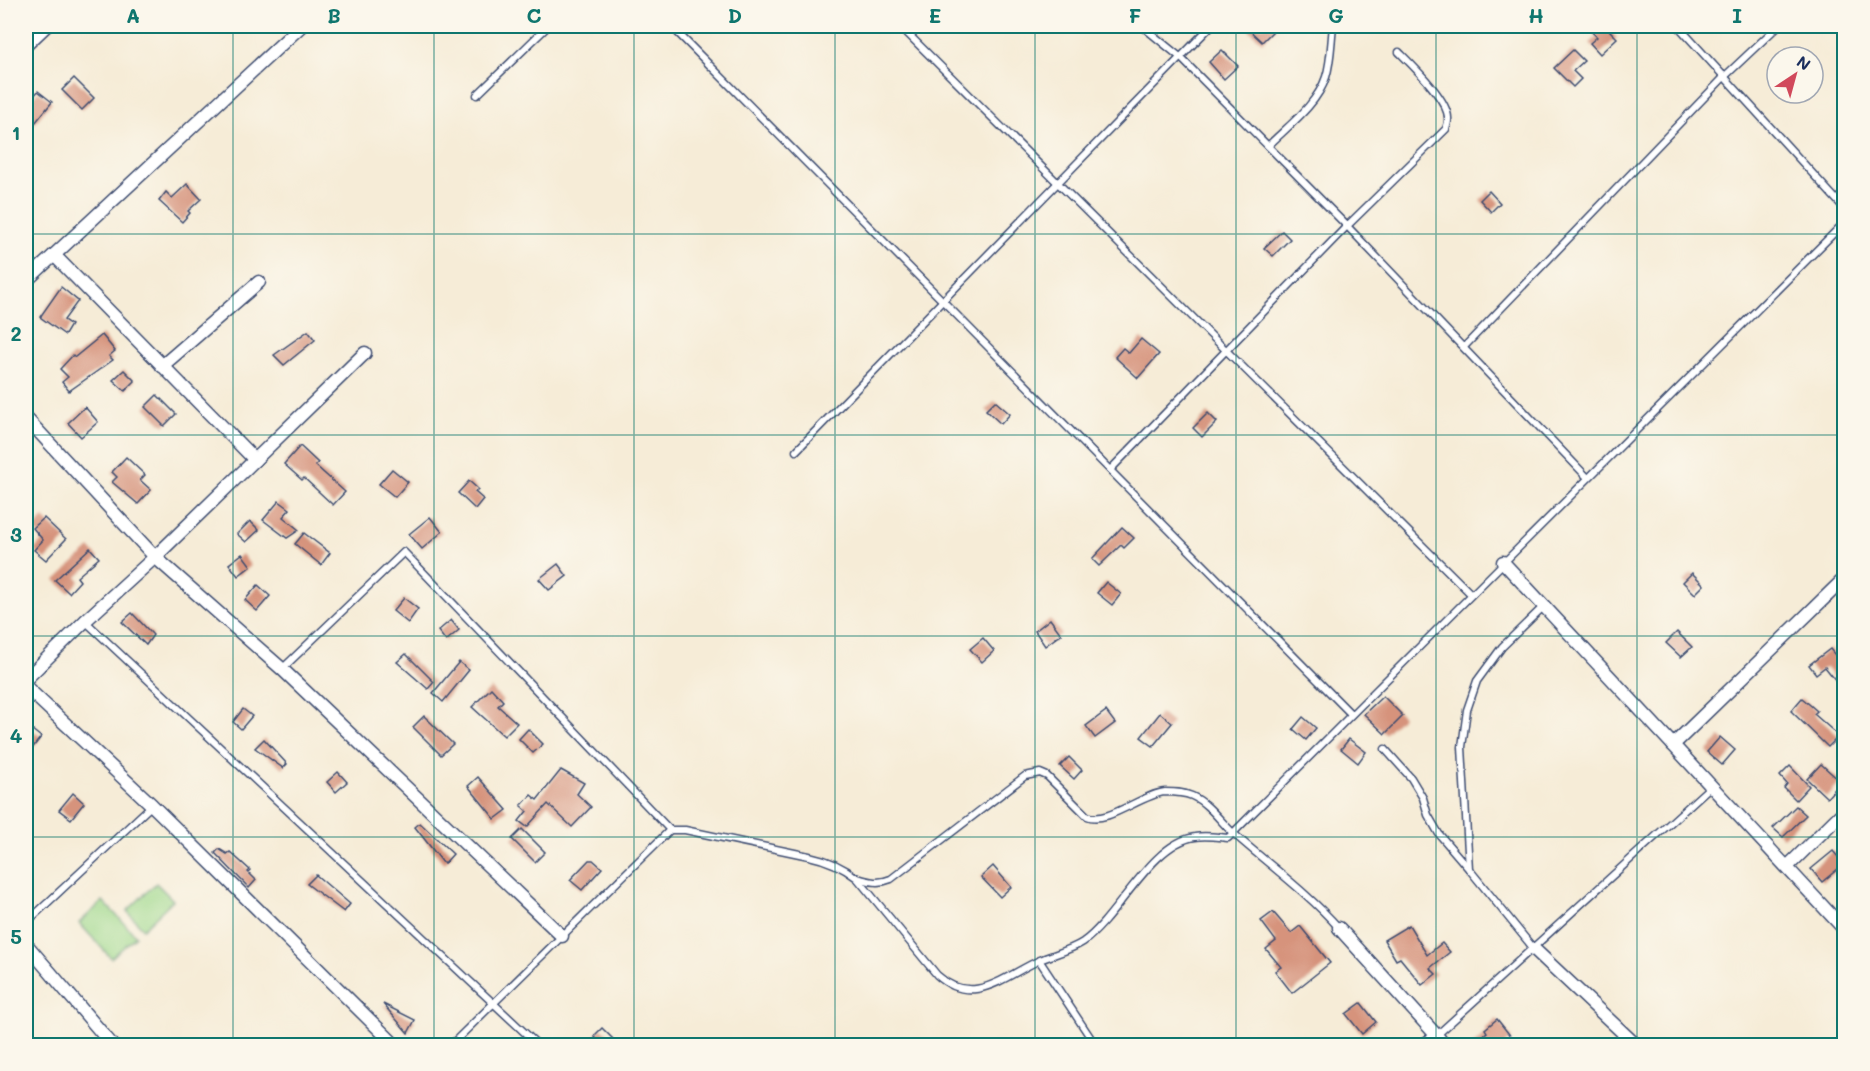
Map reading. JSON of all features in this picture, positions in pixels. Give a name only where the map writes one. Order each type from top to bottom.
[{"type":"street","points":[[26,45],[46,26]]},
{"type":"street","points":[[26,280],[301,26]]},
{"type":"street","points":[[54,255],[255,460]]},
{"type":"street","points":[[162,366],[259,282]]},
{"type":"street","points":[[26,680],[365,353]]},
{"type":"street","points":[[26,418],[155,557],[282,669],[562,936]]},
{"type":"street","points":[[1500,560],[1845,929]]},
{"type":"street","points":[[1673,745],[1845,579]]},
{"type":"street","points":[[26,687],[152,805],[396,1046]]},
{"type":"street","points":[[1787,867],[1845,811]]},
{"type":"street","points":[[1339,928],[1441,1041],[1422,1046]]},
{"type":"street","points":[[26,944],[112,1046]]},
{"type":"street","points":[[1534,949],[1637,1046]]},
{"type":"lane","points":[[477,95],[548,26]]},
{"type":"lane","points":[[900,26],[1471,594]]},
{"type":"lane","points":[[1143,26],[1180,57],[1347,226],[1588,478]]},
{"type":"lane","points":[[796,451],[1211,26]]},
{"type":"lane","points":[[1268,146],[1320,90],[1327,76],[1333,26]]},
{"type":"lane","points":[[1678,26],[1845,208]]},
{"type":"lane","points":[[1464,347],[1724,77],[1778,26]]},
{"type":"lane","points":[[676,31],[1351,714]]},
{"type":"lane","points":[[1110,470],[1347,226],[1446,129],[1449,119],[1446,107],[1419,72],[1399,52]]},
{"type":"lane","points":[[450,1046],[670,830],[685,830],[826,860],[845,868],[857,878],[937,975],[949,986],[966,990],[982,989],[1040,960],[1081,943],[1096,930],[1151,866],[1181,842],[1194,837],[1228,838],[1471,594],[1500,560],[1588,478],[1845,223]]},
{"type":"lane","points":[[282,669],[404,552],[670,830]]},
{"type":"lane","points":[[1469,869],[1462,747],[1467,710],[1477,681],[1496,655],[1544,606]]},
{"type":"lane","points":[[85,621],[539,1046]]},
{"type":"lane","points":[[1385,749],[1411,778],[1439,834],[1534,949]]},
{"type":"lane","points":[[857,878],[871,883],[882,883],[891,879],[1024,776],[1040,773],[1047,776],[1088,816],[1093,818],[1116,811],[1152,795],[1178,792],[1191,795],[1201,801],[1233,833],[1298,886],[1339,928]]},
{"type":"lane","points":[[1441,1041],[1534,949],[1712,785]]},
{"type":"lane","points":[[26,923],[152,805]]},
{"type":"lane","points":[[1040,960],[1096,1046]]},
{"type":"green space","points":[[156,883],[173,900],[143,929],[127,911]]},
{"type":"green space","points":[[103,901],[136,936],[111,958],[79,923]]},
{"type":"building","points":[[1245,26],[1278,26],[1262,42]]},
{"type":"building","points":[[1599,26],[1605,26],[1617,38],[1600,54],[1590,43],[1597,37],[1592,32]]},
{"type":"building","points":[[1222,50],[1238,66],[1224,79],[1209,62]]},
{"type":"building","points":[[1573,50],[1584,61],[1573,71],[1581,79],[1573,87],[1554,68]]},
{"type":"building","points":[[74,78],[94,98],[82,110],[62,90]]},
{"type":"building","points":[[38,91],[52,102],[26,131],[26,106]]},
{"type":"building","points":[[187,184],[201,199],[188,211],[190,213],[182,222],[159,201],[166,192],[172,198]]},
{"type":"building","points":[[1489,191],[1500,203],[1491,212],[1480,200]]},
{"type":"building","points":[[1282,231],[1290,239],[1273,256],[1264,248]]},
{"type":"building","points":[[61,287],[78,301],[64,320],[71,325],[65,335],[40,317]]},
{"type":"building","points":[[308,331],[315,340],[284,365],[274,355]]},
{"type":"building","points":[[102,335],[115,351],[109,356],[113,360],[69,391],[62,382],[68,377],[60,369],[73,355],[75,357]]},
{"type":"building","points":[[1141,339],[1159,354],[1138,378],[1115,357],[1123,348],[1129,353]]},
{"type":"building","points":[[124,370],[135,381],[125,391],[113,380]]},
{"type":"building","points":[[157,395],[176,414],[164,426],[145,407]]},
{"type":"building","points":[[995,401],[1010,414],[1001,424],[986,410]]},
{"type":"building","points":[[85,407],[98,422],[81,437],[68,423]]},
{"type":"building","points":[[1208,413],[1217,422],[1202,437],[1193,428]]},
{"type":"building","points":[[300,446],[318,463],[315,465],[345,492],[333,505],[304,478],[302,480],[284,464]]},
{"type":"building","points":[[126,457],[145,475],[140,480],[151,490],[138,504],[112,482],[117,477],[112,472]]},
{"type":"building","points":[[392,469],[408,482],[395,497],[379,484]]},
{"type":"building","points":[[469,481],[478,489],[475,492],[483,499],[475,509],[458,493]]},
{"type":"building","points":[[279,501],[290,509],[283,517],[299,530],[287,538],[263,520]]},
{"type":"building","points":[[430,517],[442,532],[422,549],[409,534]]},
{"type":"building","points":[[44,518],[66,539],[46,560],[34,550],[43,540],[33,528]]},
{"type":"building","points":[[250,521],[259,530],[246,542],[237,534]]},
{"type":"building","points":[[1122,527],[1134,538],[1124,548],[1121,545],[1099,566],[1092,559]]},
{"type":"building","points":[[304,533],[330,553],[321,565],[295,544]]},
{"type":"building","points":[[90,548],[99,558],[77,577],[80,581],[69,593],[55,580]]},
{"type":"building","points":[[242,554],[251,566],[238,576],[229,564]]},
{"type":"building","points":[[558,564],[567,576],[549,590],[539,579]]},
{"type":"building","points":[[1692,573],[1704,585],[1695,594],[1683,582]]},
{"type":"building","points":[[1106,582],[1121,594],[1112,605],[1097,593]]},
{"type":"building","points":[[258,585],[270,596],[257,611],[245,600]]},
{"type":"building","points":[[404,598],[418,609],[408,623],[393,611]]},
{"type":"building","points":[[132,613],[153,635],[146,645],[122,622]]},
{"type":"building","points":[[1050,619],[1061,634],[1045,646],[1035,631]]},
{"type":"building","points":[[451,620],[459,630],[446,641],[438,631]]},
{"type":"building","points":[[1677,632],[1692,647],[1681,657],[1666,643]]},
{"type":"building","points":[[983,638],[994,651],[982,662],[970,649]]},
{"type":"building","points":[[1830,649],[1845,667],[1845,692],[1825,667],[1816,674],[1809,665]]},
{"type":"building","points":[[406,654],[434,682],[428,689],[397,662]]},
{"type":"building","points":[[459,662],[469,670],[443,702],[433,693]]},
{"type":"building","points":[[491,688],[503,701],[498,706],[517,723],[504,736],[472,707]]},
{"type":"building","points":[[1383,696],[1403,716],[1385,734],[1364,714]]},
{"type":"building","points":[[1802,698],[1817,711],[1814,714],[1839,736],[1828,747],[1791,711]]},
{"type":"building","points":[[243,709],[252,716],[241,729],[233,722]]},
{"type":"building","points":[[1106,711],[1115,723],[1095,738],[1086,726]]},
{"type":"building","points":[[1160,713],[1172,723],[1153,746],[1141,737]]},
{"type":"building","points":[[424,716],[453,744],[441,755],[413,727]]},
{"type":"building","points":[[1303,717],[1316,728],[1306,740],[1293,729]]},
{"type":"building","points":[[26,725],[41,737],[26,756]]},
{"type":"building","points":[[528,729],[543,744],[533,753],[519,739]]},
{"type":"building","points":[[1720,737],[1735,750],[1722,765],[1707,752]]},
{"type":"building","points":[[264,739],[287,764],[283,768],[255,748]]},
{"type":"building","points":[[1349,739],[1366,752],[1358,763],[1341,749]]},
{"type":"building","points":[[1069,757],[1082,770],[1074,779],[1060,766]]},
{"type":"building","points":[[1821,764],[1841,782],[1827,798],[1807,779]]},
{"type":"building","points":[[1790,766],[1809,786],[1796,800],[1784,788],[1787,784],[1780,776]]},
{"type":"building","points":[[561,770],[584,783],[577,794],[591,807],[572,827],[548,804],[527,827],[519,821],[527,811],[521,806],[531,795],[537,800]]},
{"type":"building","points":[[338,772],[347,782],[336,792],[327,782]]},
{"type":"building","points":[[478,777],[507,810],[495,819],[468,786]]},
{"type":"building","points":[[73,793],[84,803],[71,819],[59,810]]},
{"type":"building","points":[[1796,806],[1806,815],[1783,837],[1773,828]]},
{"type":"building","points":[[420,823],[453,854],[444,864],[415,827]]},
{"type":"building","points":[[522,829],[545,852],[535,862],[512,839]]},
{"type":"building","points":[[219,849],[227,854],[230,852],[250,870],[248,872],[256,880],[249,888],[215,853]]},
{"type":"building","points":[[1833,851],[1844,864],[1822,882],[1811,869]]},
{"type":"building","points":[[589,860],[593,860],[602,868],[582,890],[570,880]]},
{"type":"building","points":[[993,866],[1011,887],[1000,897],[981,877]]},
{"type":"building","points":[[316,875],[350,904],[344,912],[307,884]]},
{"type":"building","points":[[1273,912],[1291,933],[1300,926],[1330,963],[1292,993],[1275,971],[1281,967],[1266,949],[1276,941],[1261,921]]},
{"type":"building","points":[[1409,925],[1427,955],[1442,943],[1450,952],[1430,968],[1436,974],[1422,985],[1400,958],[1396,960],[1384,940]]},
{"type":"building","points":[[1361,1003],[1376,1022],[1362,1034],[1346,1014]]},
{"type":"building","points":[[383,1004],[415,1020],[408,1033]]},
{"type":"building","points":[[1497,1019],[1512,1038],[1502,1046],[1471,1046],[1487,1032],[1485,1029]]},
{"type":"building","points":[[602,1028],[620,1046],[603,1046],[594,1036]]}]
